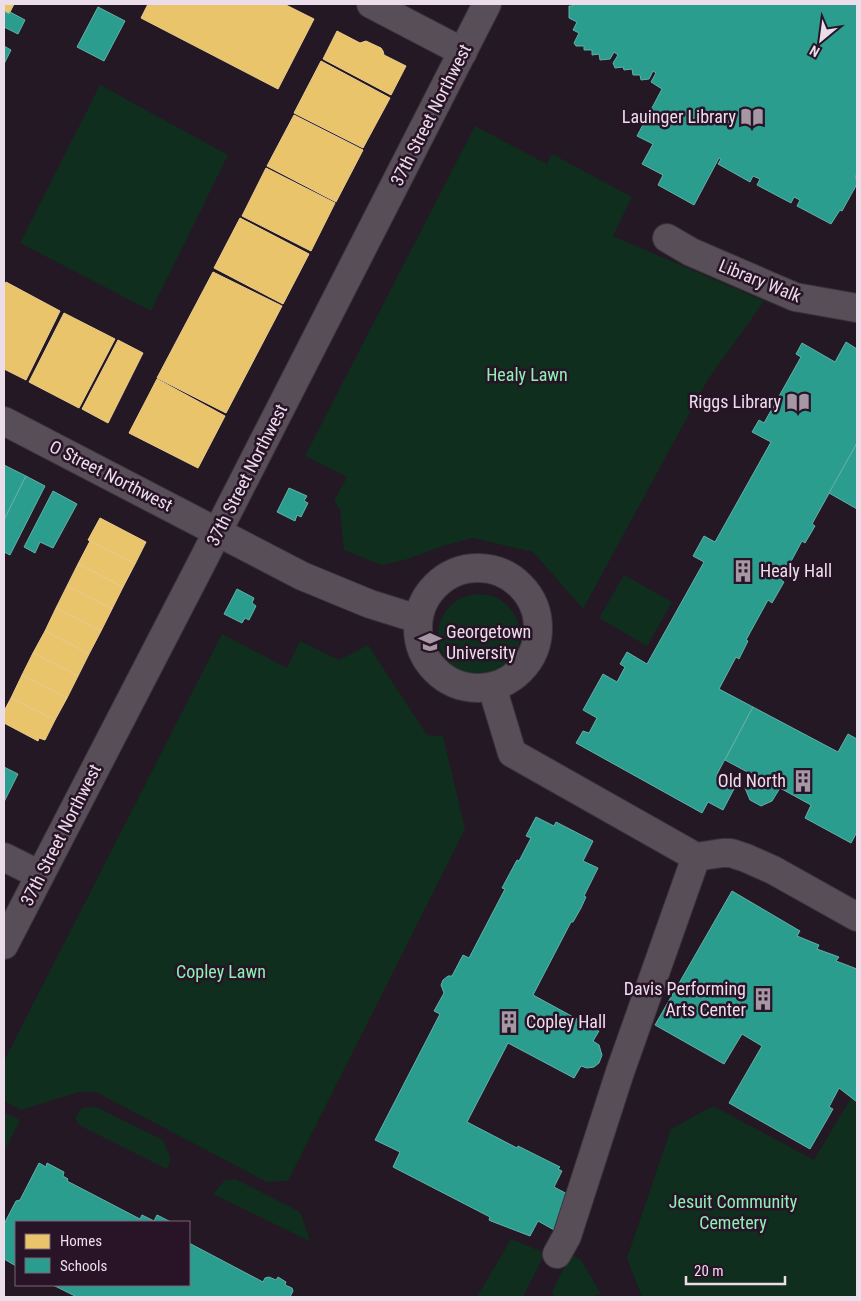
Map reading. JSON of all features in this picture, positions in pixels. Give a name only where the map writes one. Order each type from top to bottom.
[{"type":"street","points":[[371,4],[463,52]]},
{"type":"street","name":"37th Street Northwest","points":[[4,945],[218,532],[487,4]]},
{"type":"street","name":"Library Walk","points":[[667,238],[690,252],[795,297],[857,308]]},
{"type":"street","name":"O Street Northwest","points":[[4,421],[302,576],[370,604],[418,619]]},
{"type":"street","points":[[473,567],[494,570],[512,578],[527,592],[536,610],[538,630],[534,649],[525,666],[510,679],[492,687],[472,688],[453,683],[437,672],[425,657],[418,639],[418,619],[424,600],[436,584],[453,572],[473,567]]},
{"type":"street","points":[[492,687],[512,753],[696,857],[722,852],[746,858],[775,871],[857,917]]},
{"type":"street","points":[[4,857],[40,875]]},
{"type":"street","points":[[557,1254],[567,1236],[620,1072],[696,857]]},
{"type":"green space","points":[[100,85],[228,155],[151,311],[20,243]]},
{"type":"green space","name":"Healy Lawn","points":[[475,126],[547,164],[552,154],[632,197],[613,236],[764,301],[707,381],[583,609],[533,552],[473,538],[443,546],[405,560],[381,565],[344,550],[340,510],[334,501],[347,477],[305,456]]},
{"type":"green space","points":[[624,575],[672,602],[647,646],[599,618]]},
{"type":"green space","points":[[479,594],[495,598],[508,606],[516,619],[520,635],[516,651],[508,664],[495,672],[479,676],[463,672],[450,664],[442,651],[438,635],[442,619],[450,606],[463,598]]},
{"type":"green space","name":"Copley Lawn","points":[[222,634],[287,668],[300,641],[339,660],[368,645],[427,735],[443,736],[465,829],[288,1181],[267,1182],[96,1092],[79,1092],[21,1110],[4,1101],[4,1061]]},
{"type":"green space","name":"Jesuit Community Cemetery","points":[[851,1098],[857,1102],[857,1297],[642,1297],[627,1258],[671,1129],[713,1106],[814,1160]]},
{"type":"green space","points":[[96,1107],[163,1140],[171,1159],[167,1169],[79,1125],[75,1118],[82,1108]]},
{"type":"green space","points":[[4,1112],[20,1120],[4,1152]]},
{"type":"green space","points":[[236,1179],[300,1212],[311,1242],[213,1194],[225,1180]]},
{"type":"green space","points":[[511,1239],[545,1253],[523,1297],[477,1297]]},
{"type":"green space","points":[[571,1255],[581,1260],[601,1294],[589,1297],[554,1297],[552,1291]]},
{"type":"building: Homes","points":[[4,4],[14,4],[9,14],[4,11]]},
{"type":"building: Homes","points":[[148,4],[284,4],[314,19],[278,89],[141,18]]},
{"type":"building: Homes","points":[[337,31],[360,43],[366,41],[381,48],[384,55],[406,66],[391,95],[323,59]]},
{"type":"building: Homes","points":[[321,61],[390,98],[363,148],[294,113]]},
{"type":"building: Homes","points":[[294,115],[363,150],[336,202],[267,166]]},
{"type":"building: Homes","points":[[266,168],[335,203],[311,251],[242,216]]},
{"type":"building: Homes","points":[[240,218],[309,254],[283,304],[214,268]]},
{"type":"building: Homes","points":[[213,272],[282,306],[226,413],[157,378]]},
{"type":"building: Homes","points":[[6,282],[60,311],[26,380],[4,369],[4,286]]},
{"type":"building: Homes","points":[[64,313],[115,339],[79,408],[29,382]]},
{"type":"building: Homes","points":[[118,340],[143,353],[108,423],[82,409]]},
{"type":"building: Homes","points":[[157,379],[225,416],[198,468],[129,433]]},
{"type":"building: Homes","points":[[100,518],[146,542],[135,564],[88,540]]},
{"type":"building: Homes","points":[[90,541],[135,564],[123,587],[78,564]]},
{"type":"building: Homes","points":[[78,564],[123,587],[112,609],[67,586]]},
{"type":"building: Homes","points":[[67,586],[112,609],[101,631],[56,608]]},
{"type":"building: Homes","points":[[56,608],[101,631],[89,654],[45,631]]},
{"type":"building: Homes","points":[[45,631],[89,654],[78,676],[33,653]]},
{"type":"building: Homes","points":[[33,653],[78,676],[67,698],[22,675]]},
{"type":"building: Homes","points":[[22,675],[67,698],[55,720],[11,698]]},
{"type":"building: Homes","points":[[11,698],[55,720],[45,740],[39,738],[38,741],[4,723],[4,711]]},
{"type":"building: Schools","name":"Lauinger Library","points":[[572,4],[857,4],[857,173],[855,178],[857,184],[842,211],[840,210],[831,224],[797,206],[800,200],[794,197],[791,203],[757,185],[760,179],[753,176],[750,182],[718,164],[721,159],[719,158],[694,205],[658,185],[663,175],[642,164],[653,144],[637,136],[662,89],[651,82],[656,73],[653,71],[649,79],[641,80],[640,75],[633,75],[632,69],[615,68],[613,63],[618,55],[614,52],[610,59],[600,60],[599,54],[592,55],[592,50],[584,50],[584,46],[576,46],[574,43],[579,33],[573,30],[577,22],[569,18],[569,6],[573,6]]},
{"type":"building: Schools","points":[[98,7],[125,21],[104,61],[77,47]]},
{"type":"building: Schools","points":[[4,11],[25,20],[18,34],[4,27]]},
{"type":"building: Schools","points":[[4,46],[11,50],[4,64]]},
{"type":"building: Schools","name":"Healy Hall","points":[[846,342],[857,349],[857,443],[812,524],[815,526],[805,543],[802,541],[781,580],[784,582],[772,603],[768,600],[746,640],[748,641],[739,659],[736,657],[719,689],[753,707],[716,776],[735,787],[723,810],[708,802],[702,813],[576,743],[583,731],[589,733],[597,718],[583,710],[603,674],[617,682],[625,667],[620,664],[627,652],[647,664],[704,562],[693,556],[704,536],[715,542],[771,442],[752,432],[759,420],[764,423],[801,357],[796,354],[802,343],[835,362]]},
{"type":"building: Schools","points":[[857,443],[857,509],[829,493]]},
{"type":"building: Schools","points":[[4,465],[26,476],[4,520]]},
{"type":"building: Schools","points":[[26,476],[45,486],[10,555],[4,552],[4,520]]},
{"type":"building: Schools","points":[[289,488],[307,496],[304,501],[308,503],[301,517],[297,515],[295,521],[277,512]]},
{"type":"building: Schools","points":[[53,491],[77,504],[53,548],[40,542],[35,553],[24,547]]},
{"type":"building: Schools","points":[[237,589],[254,598],[252,603],[256,606],[249,620],[245,618],[242,623],[224,614]]},
{"type":"building: Schools","name":"Old North","points":[[753,707],[838,752],[848,734],[857,739],[857,832],[851,843],[805,818],[811,805],[780,788],[772,801],[761,806],[750,800],[745,788],[753,775],[725,760]]},
{"type":"building: Schools","points":[[4,767],[18,774],[4,802]]},
{"type":"building: Schools","name":"Copley Hall","points":[[536,817],[554,826],[556,822],[593,841],[583,861],[598,868],[584,896],[586,897],[581,908],[573,922],[571,922],[533,995],[599,1031],[593,1041],[599,1045],[602,1055],[599,1063],[594,1067],[587,1068],[581,1066],[574,1078],[508,1043],[467,1122],[517,1148],[518,1146],[560,1167],[558,1169],[562,1171],[554,1187],[573,1197],[556,1231],[538,1221],[530,1236],[489,1220],[490,1217],[393,1167],[400,1152],[375,1140],[440,1014],[434,1011],[444,993],[441,985],[443,980],[448,976],[452,976],[463,955],[469,958],[505,889],[502,888],[531,838],[526,836]]},
{"type":"building: Schools","name":"Davis Performing Arts Center","points":[[732,891],[800,931],[797,936],[819,945],[817,949],[839,957],[836,961],[857,969],[857,1102],[839,1088],[829,1107],[833,1109],[810,1149],[729,1103],[762,1046],[742,1034],[724,1064],[655,1025]]},
{"type":"building: Schools","points":[[39,1163],[46,1167],[47,1163],[64,1172],[63,1176],[68,1179],[67,1181],[140,1219],[142,1215],[154,1221],[15,1221],[15,1265],[4,1259],[4,1224],[16,1201],[20,1200]]},
{"type":"building: Schools","points":[[157,1215],[169,1221],[154,1221]]},
{"type":"building: Schools","points":[[190,1244],[263,1282],[265,1278],[269,1277],[276,1280],[278,1277],[286,1282],[285,1285],[292,1288],[293,1291],[290,1297],[77,1297],[55,1286],[190,1286]]},
{"type":"place","name":"Lauinger Library","points":[[752,117]]},
{"type":"place","name":"Riggs Library","points":[[798,402]]},
{"type":"place","name":"Healy Hall","points":[[743,571]]},
{"type":"place","name":"Georgetown University","points":[[430,642]]},
{"type":"place","name":"Old North","points":[[803,781]]},
{"type":"place","name":"Davis Performing Arts Center","points":[[763,999]]},
{"type":"place","name":"Copley Hall","points":[[509,1022]]}]
